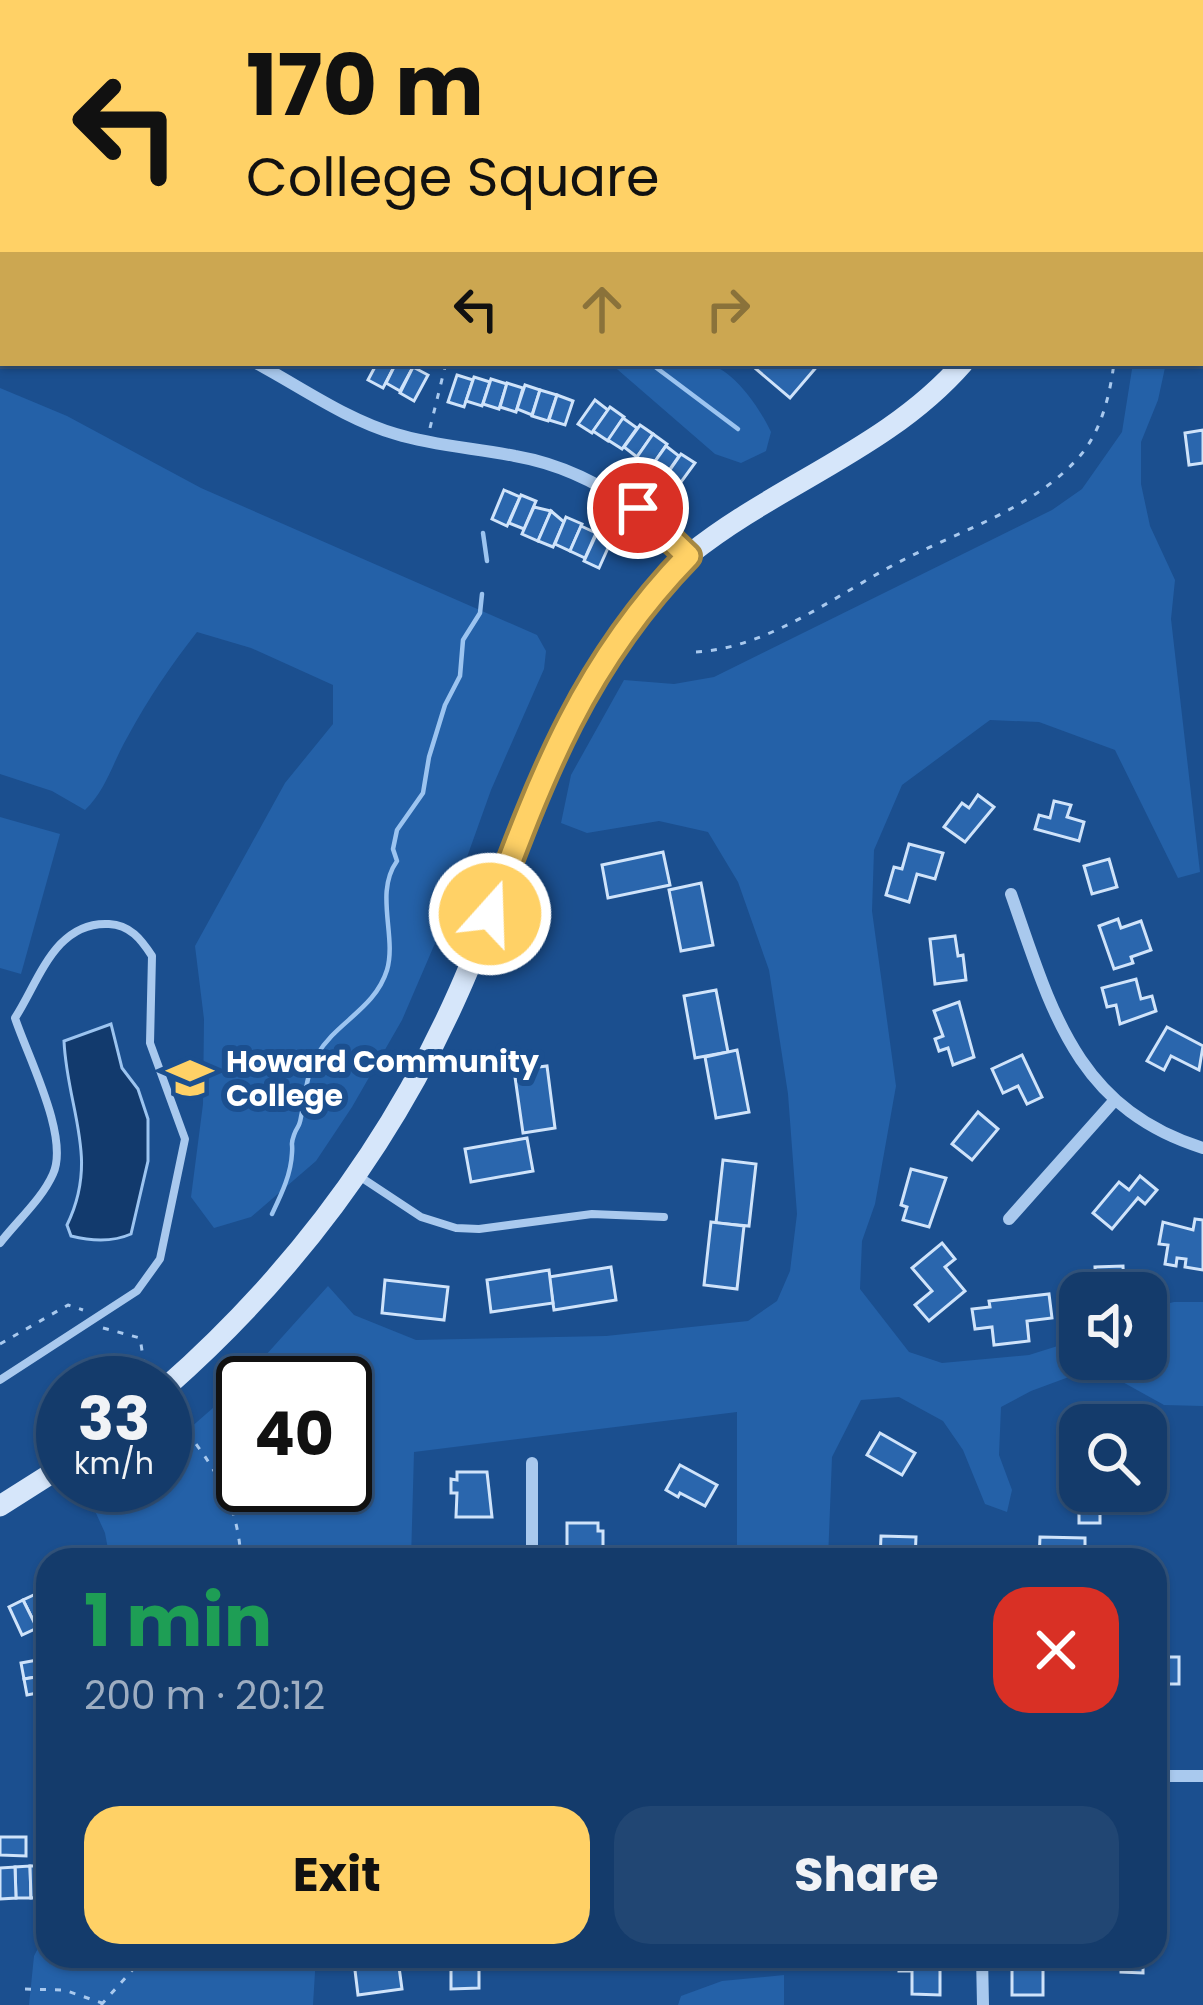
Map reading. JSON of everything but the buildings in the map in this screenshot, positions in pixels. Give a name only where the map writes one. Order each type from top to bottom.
[{"type":"street","points":[[262,366],[376,428],[520,456],[570,471],[638,508],[688,556]]},
{"type":"street","points":[[192,1362],[260,1296],[358,1175],[426,1060],[460,989],[558,740],[587,684],[648,596],[688,556],[746,515],[890,430],[960,366]]},
{"type":"street","points":[[1011,894],[1053,1013],[1073,1051],[1114,1101],[1161,1132],[1203,1148]]},
{"type":"street","points":[[1009,1219],[1114,1101]]},
{"type":"street","points":[[532,1463],[532,1548]]},
{"type":"street","points":[[0,1506],[36,1483]]},
{"type":"street","points":[[1167,1776],[1203,1776]]},
{"type":"street","points":[[982,1968],[983,2005]]},
{"type":"lane","points":[[0,1243],[54,1172],[58,1148],[44,1084],[15,1018],[67,936],[82,927],[115,924],[130,929],[152,956],[150,1043],[185,1138],[160,1259],[137,1291],[0,1380]]},
{"type":"lane","points":[[358,1175],[421,1217],[457,1228],[574,1215],[664,1217]]},
{"type":"path","points":[[427,441],[445,366]]},
{"type":"path","points":[[696,652],[761,635],[1038,491],[1079,456],[1094,435],[1113,366]]},
{"type":"path","points":[[192,1441],[230,1496],[240,1548]]},
{"type":"path","points":[[25,1989],[64,1990],[102,2004],[134,1968]]},
{"type":"shaded area","points":[[613,366],[714,366],[727,374],[745,391],[771,432],[766,451],[741,463],[715,454]]},
{"type":"shaded area","points":[[1133,366],[1165,366],[1141,442],[1141,484],[1150,526],[1175,580],[1171,619],[1200,872],[1178,878],[1115,750],[1039,722],[990,720],[902,785],[874,850],[872,911],[896,1086],[875,1204],[862,1241],[860,1289],[909,1352],[942,1363],[1029,1355],[1059,1346],[1061,1380],[1001,1407],[999,1455],[1012,1490],[1007,1512],[985,1504],[963,1450],[943,1421],[899,1397],[861,1400],[832,1457],[828,1548],[737,1548],[737,1412],[414,1452],[411,1548],[108,1548],[95,1512],[192,1512],[192,1426],[216,1405],[216,1512],[372,1512],[372,1356],[265,1356],[328,1286],[354,1315],[416,1340],[606,1336],[748,1321],[777,1301],[790,1271],[797,1214],[788,1094],[769,970],[738,882],[708,832],[659,821],[587,833],[561,823],[571,775],[624,680],[674,684],[714,677],[1052,510],[1082,489],[1122,432]]},
{"type":"shaded area","points":[[0,388],[67,416],[201,488],[537,635],[546,651],[544,669],[491,790],[442,927],[402,1020],[352,1107],[316,1161],[251,1217],[214,1228],[191,1197],[203,1104],[204,1019],[195,946],[285,783],[333,724],[333,685],[251,648],[197,632],[152,696],[85,810],[52,791],[0,774]]},
{"type":"shaded area","points":[[0,817],[60,834],[21,974],[0,968]]},
{"type":"shaded area","points":[[111,1024],[122,1068],[138,1089],[148,1119],[148,1161],[131,1234],[94,1240],[71,1236],[67,1225],[81,1178],[81,1155],[64,1041]]},
{"type":"shaded area","points":[[1203,1302],[1203,1406],[1162,1404],[1119,1380],[1167,1380],[1167,1304]]},
{"type":"shaded area","points":[[36,1952],[36,1968],[315,1968],[313,2005],[29,2005]]},
{"type":"shaded area","points":[[784,1975],[784,2005],[678,2005],[681,1996],[722,1981]]},
{"type":"waterway","points":[[654,366],[738,429]]},
{"type":"waterway","points":[[483,533],[487,561]]},
{"type":"waterway","points":[[272,1214],[288,1177],[292,1141],[317,1055],[374,995],[387,970],[386,901],[397,861],[393,849],[397,830],[423,793],[445,705],[460,676],[463,640],[480,613],[482,594]]},
{"type":"place","name":"Howard Community College","points":[[190,1078]]},
{"type":"route","points":[[490,914],[558,740],[587,684],[648,596],[688,556],[638,508]]}]
